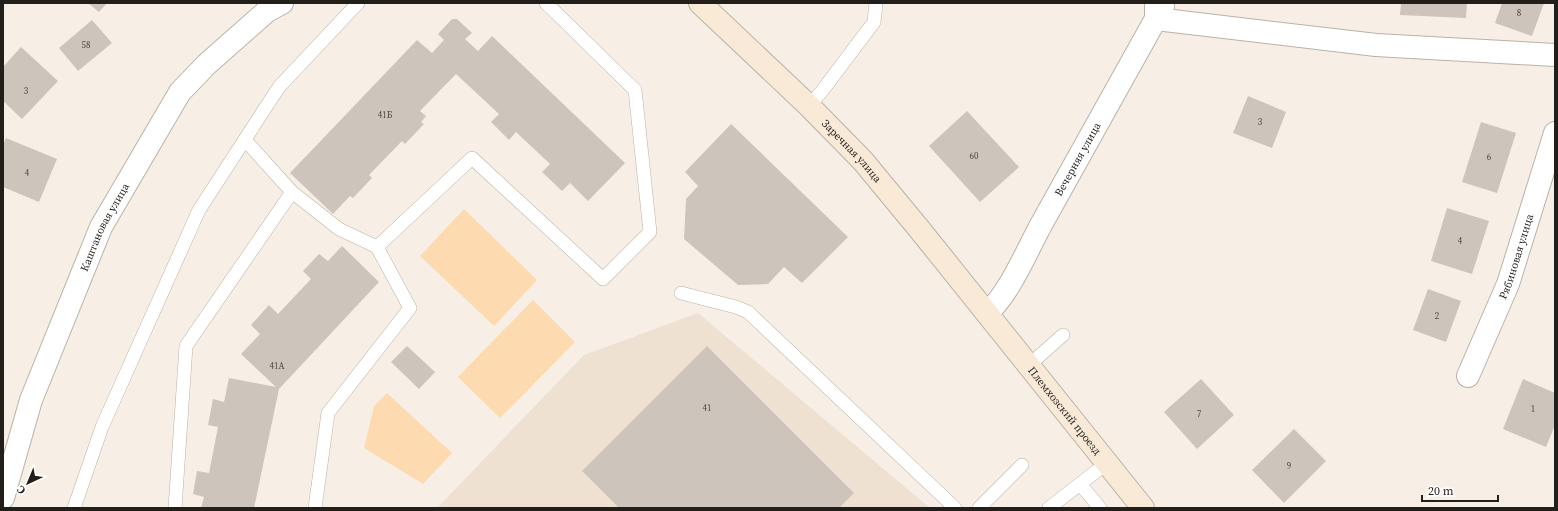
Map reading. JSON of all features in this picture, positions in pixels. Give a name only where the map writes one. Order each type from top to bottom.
[{"type":"main road","name":"Заречная улица","points":[[700,3],[809,106],[877,177],[987,313]]},
{"type":"main road","name":"Племхозский проезд","points":[[987,313],[1143,508]]},
{"type":"street","name":"Каштановая улица","points":[[3,498],[31,400],[101,226],[180,92],[207,64],[267,11],[282,3]]},
{"type":"street","points":[[1159,8],[1376,44],[1555,55]]},
{"type":"street","name":"Вечерняя улица","points":[[987,313],[994,307],[1004,294],[1159,8]]},
{"type":"street","name":"Рябиновая улица","points":[[1468,376],[1508,284],[1555,133]]},
{"type":"lane","points":[[74,508],[102,427],[198,210],[279,87],[358,3]]},
{"type":"lane","points":[[377,247],[472,158],[603,279],[650,232],[635,90],[546,3]]},
{"type":"lane","points":[[809,106],[822,92],[874,22],[876,3]]},
{"type":"lane","points":[[245,140],[292,192],[339,229],[377,247],[410,308],[328,413],[315,508]]},
{"type":"lane","points":[[175,508],[186,346],[292,192]]},
{"type":"lane","points":[[681,293],[736,307],[748,312],[955,508]]},
{"type":"lane","points":[[1028,366],[1063,335]]},
{"type":"lane","points":[[1049,508],[1107,463]]},
{"type":"lane","points":[[979,508],[1022,465]]},
{"type":"lane","points":[[1080,484],[1100,508]]},
{"type":"shaded area","points":[[464,209],[537,280],[494,326],[420,256]]},
{"type":"shaded area","points":[[533,300],[575,342],[500,418],[458,377]]},
{"type":"shaded area","points":[[698,313],[930,508],[437,508],[584,355]]},
{"type":"shaded area","points":[[387,393],[452,453],[423,484],[364,448],[374,406]]},
{"type":"building","points":[[88,3],[107,3],[99,12]]},
{"type":"building","points":[[1401,3],[1467,3],[1466,18],[1400,15]]},
{"type":"building","points":[[1502,3],[1544,3],[1532,36],[1495,23]]},
{"type":"building","points":[[452,19],[457,19],[472,33],[465,39],[478,51],[492,36],[625,163],[588,201],[570,183],[562,191],[542,172],[550,164],[516,132],[509,140],[491,122],[499,114],[456,74],[420,111],[426,116],[421,122],[424,124],[405,144],[402,141],[369,175],[372,178],[353,198],[350,196],[333,214],[290,173],[417,40],[432,53],[444,40],[438,34]]},
{"type":"building","points":[[92,20],[112,43],[78,71],[59,48]]},
{"type":"building","points":[[21,47],[58,81],[22,119],[3,101],[3,67]]},
{"type":"building","points":[[1248,96],[1286,112],[1272,148],[1233,133]]},
{"type":"building","points":[[967,111],[1019,167],[980,202],[929,146]]},
{"type":"building","points":[[1481,122],[1516,133],[1497,193],[1462,182]]},
{"type":"building","points":[[731,124],[848,237],[802,283],[784,267],[768,284],[738,285],[684,239],[686,199],[698,186],[685,172]]},
{"type":"building","points":[[6,138],[57,159],[39,202],[3,187],[3,145]]},
{"type":"building","points":[[1447,208],[1489,221],[1472,274],[1431,261]]},
{"type":"building","points":[[342,246],[379,282],[279,389],[254,508],[201,508],[204,497],[193,494],[197,471],[209,473],[218,427],[208,425],[213,399],[224,402],[229,378],[276,387],[241,354],[260,334],[251,325],[269,305],[278,314],[311,279],[303,271],[319,254],[328,261]]},
{"type":"building","points":[[1428,289],[1461,301],[1446,342],[1413,330]]},
{"type":"building","points":[[407,346],[435,372],[419,389],[391,362]]},
{"type":"building","points":[[707,346],[854,493],[839,508],[619,508],[582,471]]},
{"type":"building","points":[[1201,379],[1234,415],[1197,449],[1164,412]]},
{"type":"building","points":[[1523,379],[1555,393],[1555,425],[1546,447],[1503,429]]},
{"type":"building","points":[[1294,429],[1326,461],[1284,503],[1252,470]]}]
